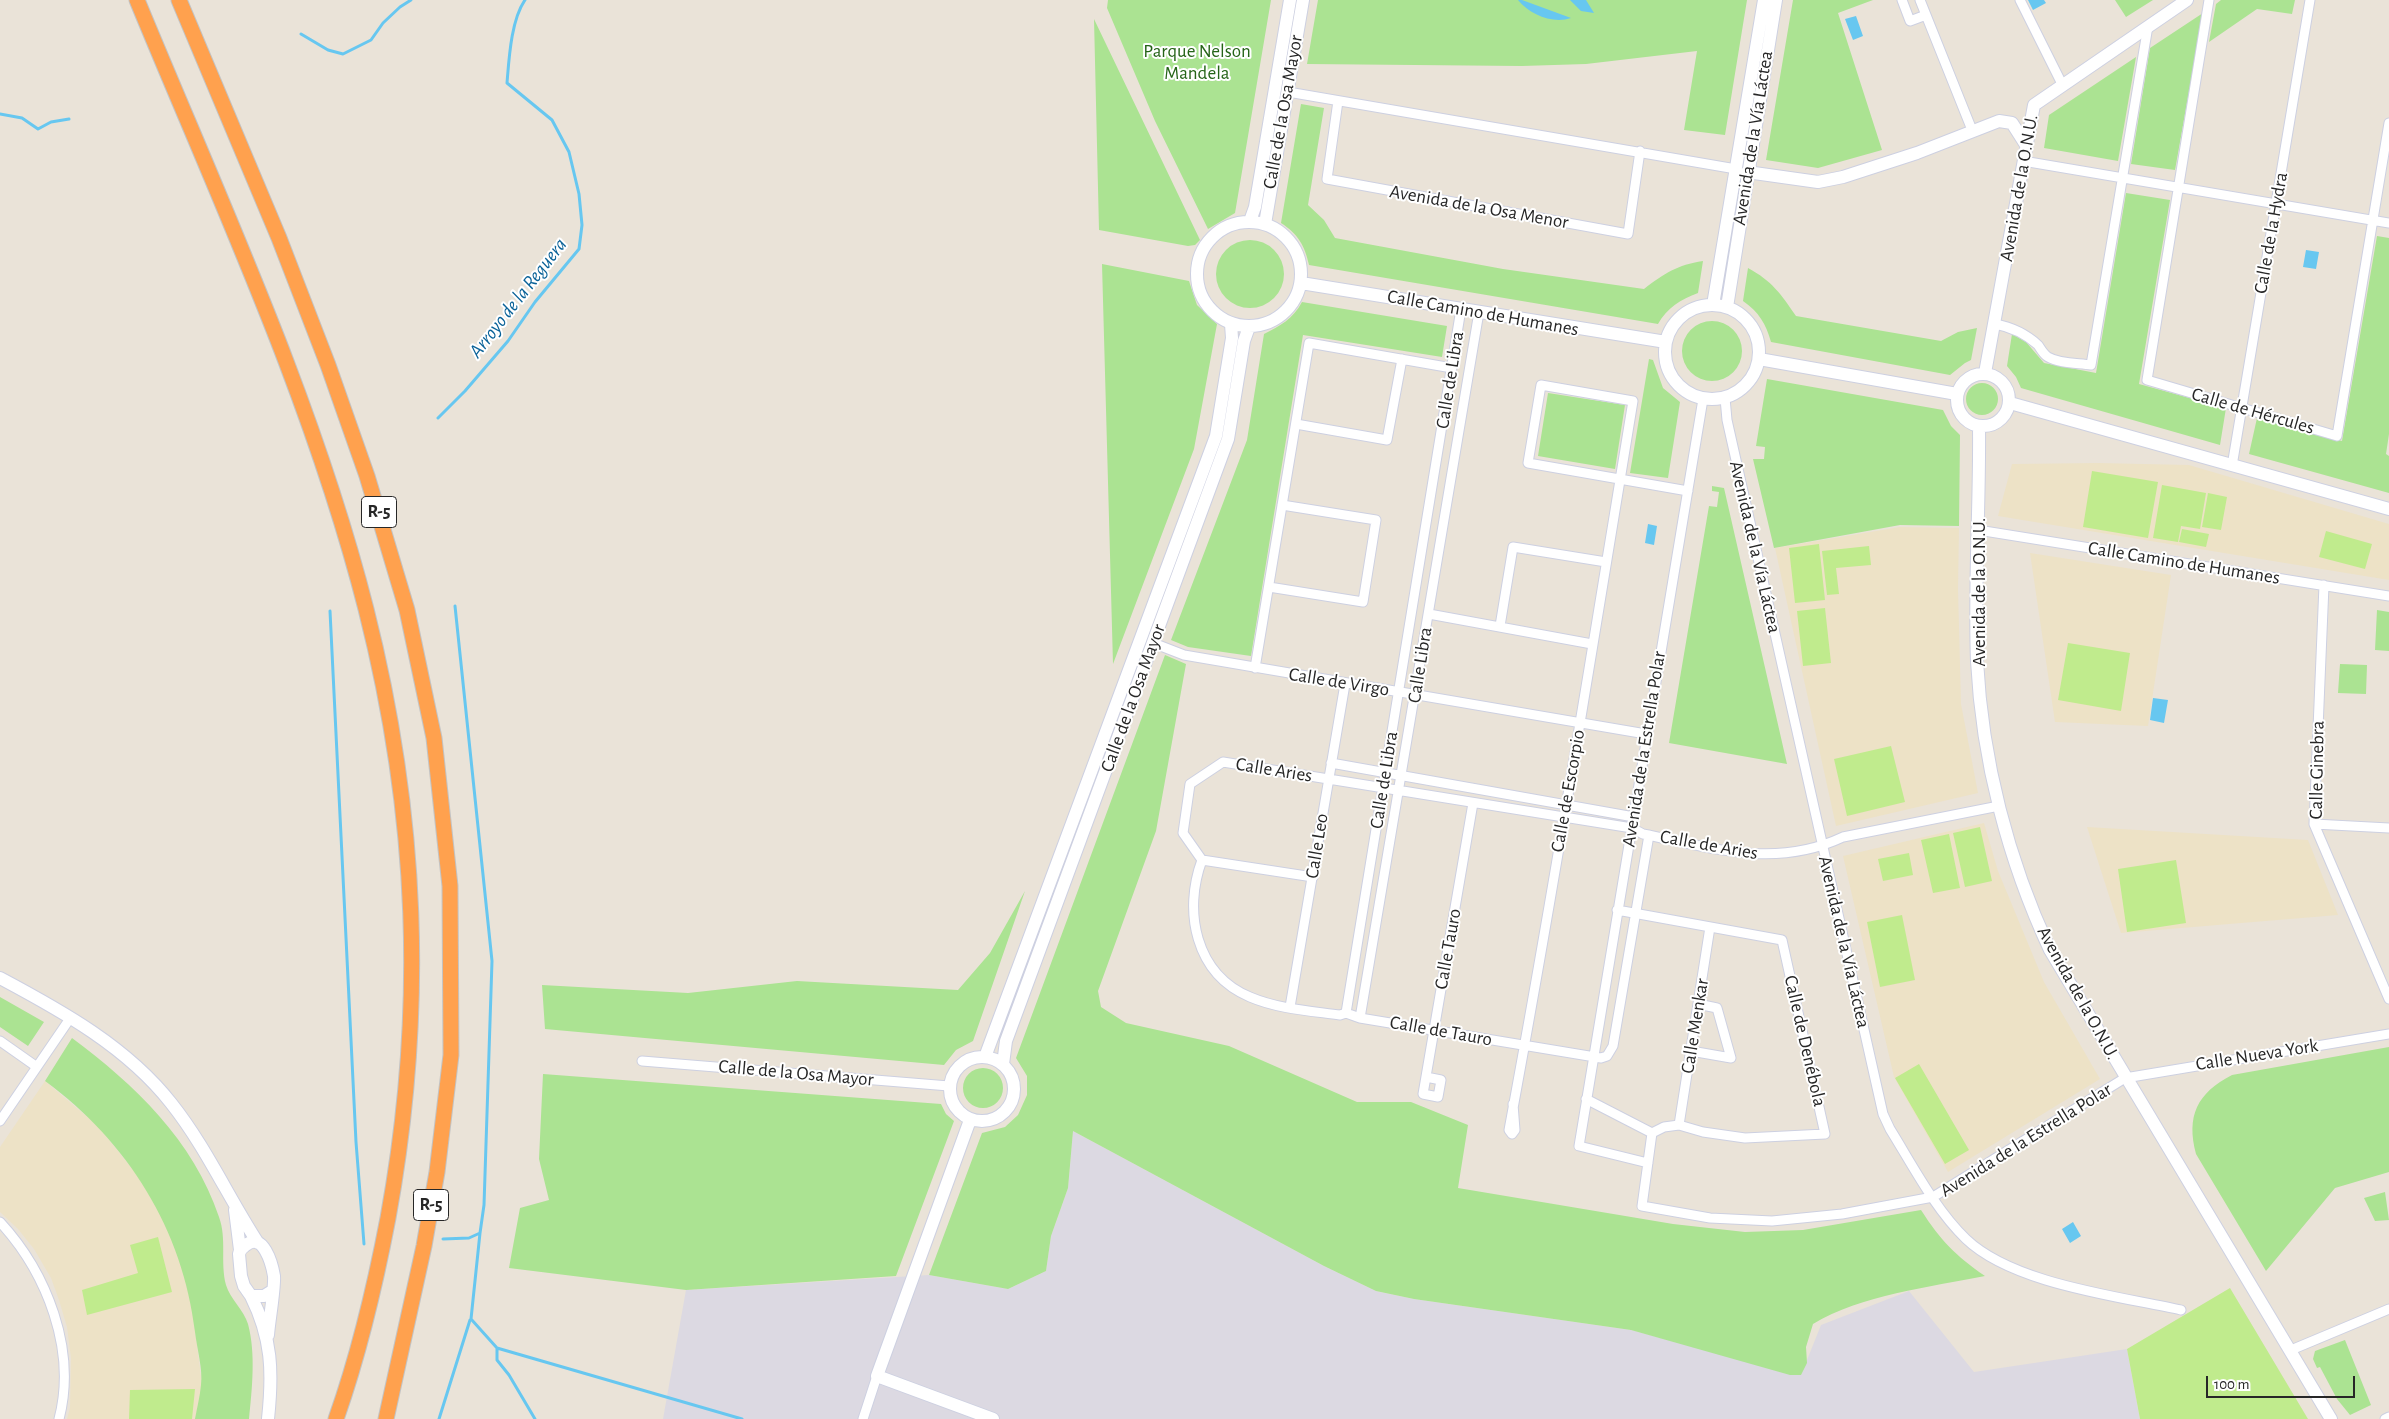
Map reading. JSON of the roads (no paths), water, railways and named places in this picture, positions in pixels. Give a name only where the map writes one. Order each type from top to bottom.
[{"type":"highway","name":"R-5","points":[[137,0],[270,323],[312,436],[366,608],[396,749],[404,806],[412,903],[412,1027],[408,1076],[395,1178],[367,1315],[336,1419]]},
{"type":"highway","name":"R-5","points":[[179,0],[279,238],[328,366],[367,476],[407,610],[434,738],[450,886],[451,1055],[437,1172],[424,1246],[399,1354],[376,1419]]},
{"type":"highway","points":[[328,1419],[367,1315]]},
{"type":"highway","points":[[386,1419],[399,1354]]},
{"type":"street","name":"Calle de la Osa Mayor","points":[[1250,221],[1255,207],[1290,0]]},
{"type":"street","name":"Calle de la Osa Mayor","points":[[1265,224],[1302,0]]},
{"type":"street","name":"Avenida de la Vía Láctea","points":[[1727,307],[1741,170],[1764,0]]},
{"type":"street","name":"Avenida de la Vía Láctea","points":[[1713,305],[1776,0]]},
{"type":"street","points":[[1902,0],[1910,21],[1926,15]]},
{"type":"street","points":[[1920,0],[1972,130]]},
{"type":"street","points":[[2020,0],[2062,84],[2187,0]]},
{"type":"street","name":"Calle de Hércules","points":[[2209,0],[2147,380],[2337,436],[2373,221]]},
{"type":"street","name":"Calle de la Hydra","points":[[2232,466],[2310,0]]},
{"type":"street","points":[[1995,324],[2006,326],[2024,335],[2039,346],[2046,356],[2055,360],[2091,365],[2148,26]]},
{"type":"street","name":"Avenida de la O.N.U.","points":[[1985,373],[2032,110],[2034,105],[2044,96],[2062,84]]},
{"type":"street","points":[[1288,92],[1818,182],[1876,167],[1991,122],[2007,121],[2012,123],[2026,145]]},
{"type":"street","name":"Avenida de la Osa Menor","points":[[1338,101],[1327,180],[1628,234],[1640,151]]},
{"type":"street","points":[[2373,221],[2389,123]]},
{"type":"street","points":[[2023,160],[2389,223]]},
{"type":"street","points":[[1250,221],[1265,224],[1279,230],[1290,240],[1298,253],[1302,268],[1301,283],[1292,305],[1283,314],[1261,326],[1249,327],[1231,324],[1213,313],[1202,297],[1197,282],[1197,267],[1201,253],[1208,241],[1224,228],[1250,221]]},
{"type":"street","name":"Calle Camino de Humanes","points":[[1301,283],[1666,342]]},
{"type":"street","points":[[1713,305],[1727,307],[1741,314],[1752,327],[1759,342],[1759,359],[1755,372],[1748,383],[1737,392],[1725,398],[1703,399],[1689,394],[1677,384],[1669,372],[1665,357],[1666,342],[1675,323],[1692,309],[1713,305]]},
{"type":"street","name":"Calle de Libra","points":[[1346,1013],[1461,309]]},
{"type":"street","name":"Calle Libra","points":[[1360,1018],[1479,312]]},
{"type":"street","name":"Calle de la Osa Mayor","points":[[985,1057],[1216,436],[1232,338],[1231,324]]},
{"type":"street","name":"Calle de la Osa Mayor","points":[[1003,1064],[1006,1041],[1228,438],[1244,341],[1249,327]]},
{"type":"street","points":[[1255,668],[1309,343],[1452,368]]},
{"type":"street","points":[[1296,424],[1387,440],[1402,359]]},
{"type":"street","points":[[1759,359],[1957,394]]},
{"type":"street","points":[[1985,373],[1993,375],[2006,386],[2010,403],[2008,410],[2000,421],[1986,426],[1979,426],[1964,418],[1957,403],[1957,394],[1967,379],[1976,374],[1985,373]]},
{"type":"street","name":"Calle de Escorpio","points":[[1514,1104],[1566,805],[1592,644],[1606,562],[1620,478],[1633,401],[1541,385],[1528,463],[1620,478],[1688,491]]},
{"type":"street","name":"Avenida de la Vía Láctea","points":[[1725,398],[1727,420],[1822,847],[1883,1114],[1890,1129],[1933,1197],[1965,1239],[1982,1253],[2012,1269],[2051,1281],[2181,1310]]},
{"type":"street","name":"Avenida de la Estrella Polar","points":[[1648,1163],[1579,1146],[1703,399]]},
{"type":"street","points":[[2010,403],[2389,509]]},
{"type":"street","name":"Avenida de la O.N.U.","points":[[1979,426],[1977,662],[1986,734],[1999,806],[2021,879],[2050,950],[2331,1419]]},
{"type":"street","points":[[1269,587],[1363,602],[1376,520],[1282,505]]},
{"type":"street","name":"Calle Camino de Humanes","points":[[1978,530],[2389,596]]},
{"type":"street","points":[[1500,626],[1513,547],[1606,562]]},
{"type":"street","name":"Calle Ginebra","points":[[2324,586],[2314,824],[2389,999]]},
{"type":"street","points":[[1429,614],[1592,644]]},
{"type":"street","name":"Calle de Virgo","points":[[1153,643],[1184,655],[1646,734]]},
{"type":"street","name":"Calle Leo","points":[[1290,1007],[1345,684]]},
{"type":"street","name":"Calle Aries","points":[[1202,860],[1183,833],[1190,784],[1223,762],[1328,778]]},
{"type":"street","points":[[1331,763],[1634,817]]},
{"type":"street","name":"Calle de Aries","points":[[1328,778],[1632,828],[1649,835],[1757,855],[1785,854],[1822,847],[1843,837],[1999,806]]},
{"type":"street","name":"Calle Tauro","points":[[1426,1077],[1441,1080],[1438,1097],[1423,1094],[1473,803]]},
{"type":"street","points":[[2314,824],[2389,828]]},
{"type":"street","points":[[1593,1057],[1607,1056],[1612,1050],[1649,835]]},
{"type":"street","points":[[1290,1007],[1261,1001],[1235,989],[1209,964],[1194,929],[1193,902],[1196,876],[1202,860],[1313,877]]},
{"type":"street","name":"Calle de Denébola","points":[[1617,910],[1782,940],[1825,1134],[1745,1138],[1703,1132],[1679,1125]]},
{"type":"street","name":"Calle Menkar","points":[[1679,1125],[1710,927]]},
{"type":"street","points":[[0,978],[71,1017],[137,1068],[171,1103],[213,1164],[234,1206],[258,1243],[268,1254],[274,1276],[268,1335],[270,1385],[268,1419]]},
{"type":"street","points":[[1691,1051],[1730,1058],[1717,1008],[1698,1004]]},
{"type":"street","name":"Calle de Tauro","points":[[1290,1007],[1340,1015],[1346,1013],[1360,1018],[1593,1057]]},
{"type":"street","points":[[0,1120],[71,1017]]},
{"type":"street","name":"Calle Nueva York","points":[[2125,1078],[2389,1034]]},
{"type":"street","points":[[0,1041],[37,1067]]},
{"type":"street","points":[[985,1057],[1003,1064],[1012,1080],[1014,1091],[1011,1102],[1005,1112],[992,1120],[981,1122],[970,1120],[955,1107],[950,1097],[949,1086],[957,1068],[970,1060],[985,1057]]},
{"type":"street","name":"Calle de la Osa Mayor","points":[[642,1061],[949,1086]]},
{"type":"street","name":"Avenida de la Estrella Polar","points":[[1652,1133],[1642,1206],[1710,1218],[1772,1221],[1825,1216],[1933,1197],[2125,1078]]},
{"type":"street","points":[[1586,1100],[1652,1133],[1664,1127],[1679,1125]]},
{"type":"street","points":[[863,1419],[970,1120]]},
{"type":"street","points":[[234,1206],[240,1250],[241,1276],[244,1286],[252,1296],[268,1335]]},
{"type":"street","points":[[0,1222],[22,1247],[35,1270],[60,1337],[64,1370],[59,1419]]},
{"type":"street","points":[[240,1250],[249,1243],[258,1243]]},
{"type":"street","points":[[252,1296],[264,1296],[272,1291]]},
{"type":"street","points":[[2291,1350],[2389,1309]]},
{"type":"street","points":[[877,1376],[993,1419]]},
{"type":"street","points":[[2385,1419],[2389,1418]]},
{"type":"water","points":[[1518,0],[1571,18],[1557,20],[1542,17],[1529,10]]},
{"type":"water","points":[[1570,0],[1586,0],[1594,13],[1581,11]]},
{"type":"water","points":[[2028,0],[2044,0],[2046,3],[2033,10]]},
{"type":"water","points":[[1856,16],[1863,36],[1853,40],[1845,19]]},
{"type":"water","points":[[2306,250],[2319,252],[2316,269],[2303,267]]},
{"type":"water","points":[[1648,524],[1657,526],[1654,545],[1645,543]]},
{"type":"water","points":[[2153,698],[2168,700],[2164,723],[2150,720]]},
{"type":"water","points":[[2073,1222],[2081,1236],[2070,1243],[2062,1229]]},
{"type":"waterway","points":[[301,34],[328,50],[343,54],[371,40],[383,23],[400,7],[411,0]]},
{"type":"waterway","name":"Arroyo de la Reguera","points":[[438,418],[465,391],[508,341],[535,302],[579,249],[582,225],[579,194],[569,152],[552,120],[507,83],[514,29],[520,8],[525,0]]},
{"type":"waterway","points":[[0,114],[22,118],[38,129],[51,122],[69,119]]},
{"type":"waterway","points":[[455,606],[492,961],[484,1205],[480,1233]]},
{"type":"waterway","points":[[330,611],[356,1142],[364,1244]]},
{"type":"waterway","points":[[443,1239],[469,1238],[480,1233],[471,1319],[497,1348],[742,1419]]},
{"type":"waterway","points":[[439,1419],[470,1320]]},
{"type":"waterway","points":[[497,1348],[497,1360],[509,1375],[535,1419]]},
{"type":"park label","name":"Parque Nelson Mandela","points":[[1197,62]]}]
